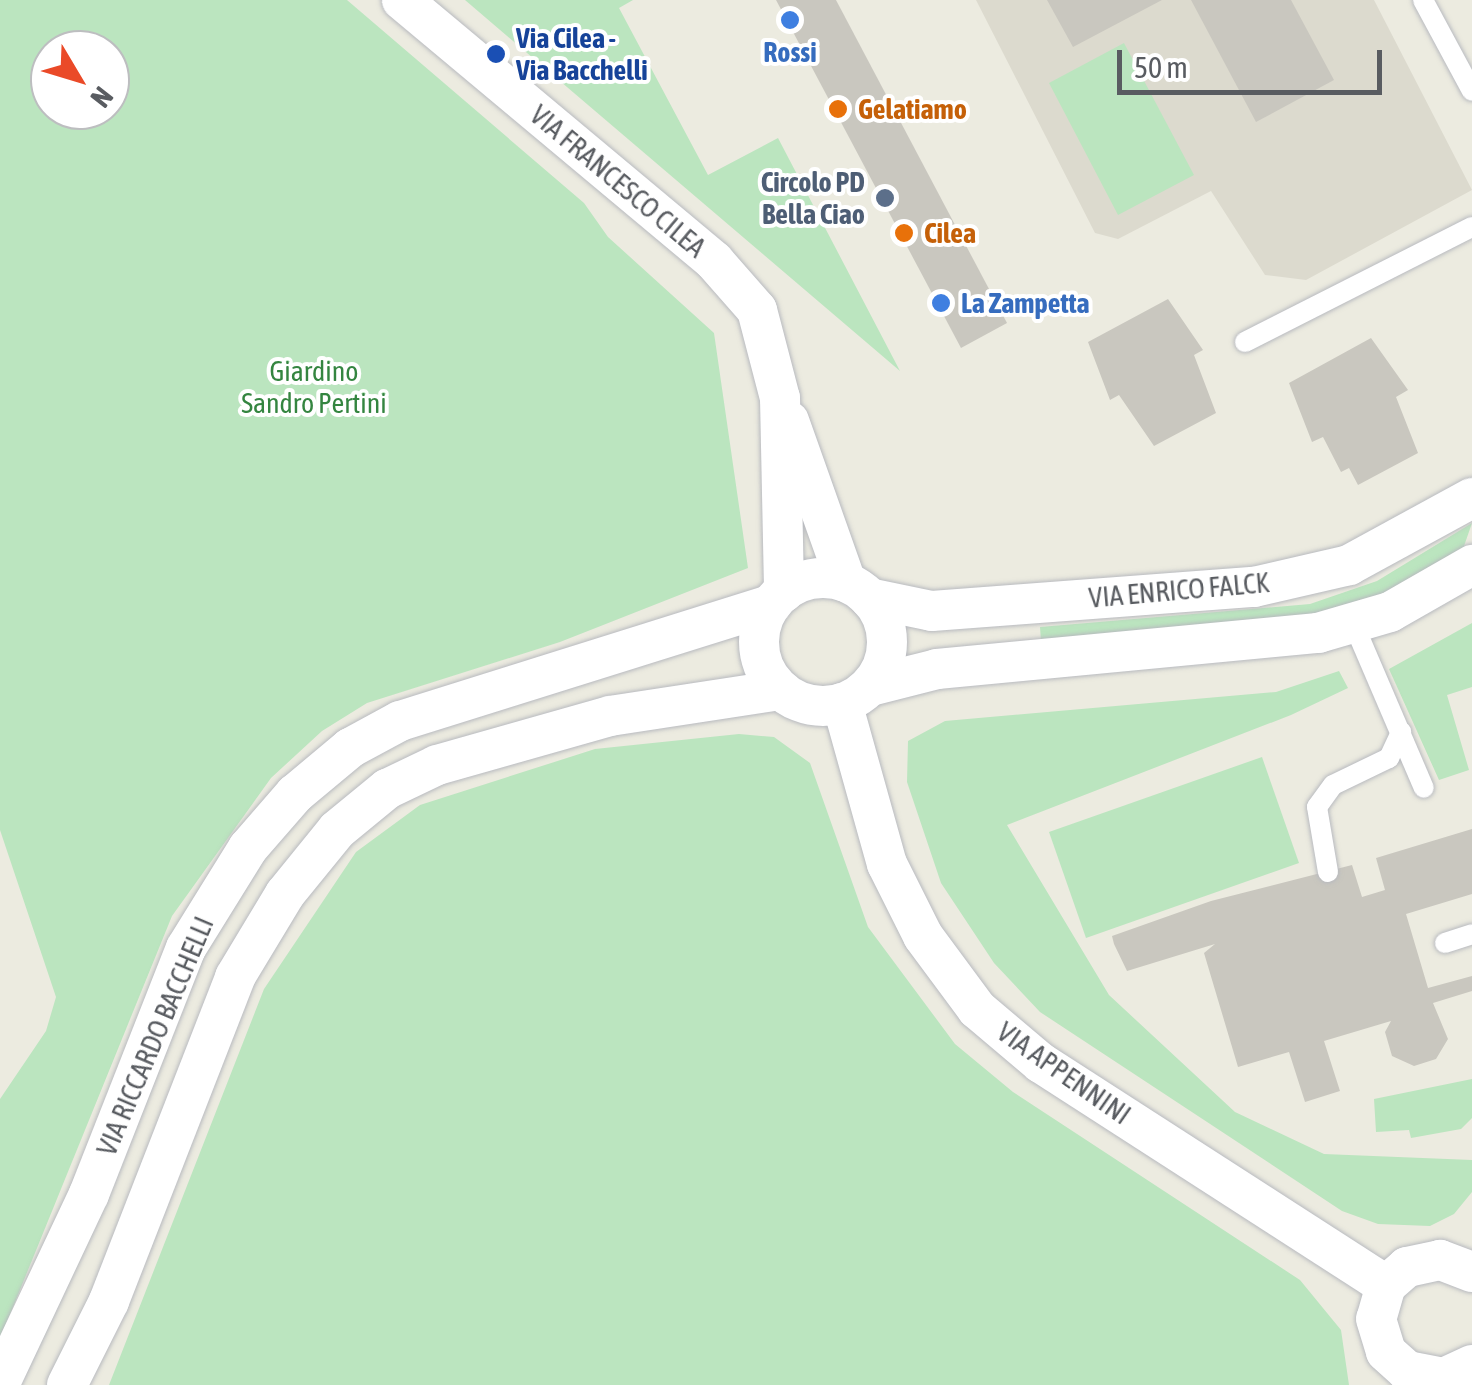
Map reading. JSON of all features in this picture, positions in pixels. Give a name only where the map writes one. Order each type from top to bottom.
[{"type":"street","name":"VIA FRANCESCO CILEA","points":[[402,0],[740,286],[764,322],[780,398],[858,590]]},
{"type":"street","name":"VIA FRANCESCO CILEA","points":[[778,598],[780,398]]},
{"type":"street","name":"VIA ENRICO FALCK","points":[[858,590],[932,610],[1254,586],[1349,565],[1472,498]]},
{"type":"street","name":"VIA ENRICO FALCK","points":[[856,694],[927,670],[1284,638],[1354,625],[1472,565]]},
{"type":"street","points":[[814,579],[858,590],[887,642],[856,694],[809,705],[780,690],[759,646],[778,598],[814,579]]},
{"type":"street","name":"VIA RICCARDO BACCHELLI","points":[[0,1383],[90,1194],[192,937],[248,848],[295,794],[350,748],[400,720],[778,598]]},
{"type":"street","name":"VIA RICCARDO BACCHELLI","points":[[67,1385],[109,1301],[235,977],[285,894],[337,830],[387,789],[437,765],[610,716],[780,690]]},
{"type":"street","name":"VIA APPENNINI","points":[[856,694],[887,864],[924,936],[977,1009],[1042,1062],[1386,1285]]},
{"type":"street","points":[[1374,1385],[1386,1285],[1420,1262],[1466,1259]]},
{"type":"street","points":[[1378,1332],[1395,1363],[1422,1377],[1472,1365]]},
{"type":"lane","points":[[1423,0],[1472,92]]},
{"type":"lane","points":[[1245,342],[1472,227]]},
{"type":"lane","points":[[1354,625],[1424,788]]},
{"type":"lane","points":[[1328,872],[1317,806],[1333,785],[1390,758],[1400,732]]},
{"type":"lane","points":[[1445,943],[1472,934]]},
{"type":"shaded area","points":[[976,0],[1374,0],[1472,190],[1306,280],[1265,275],[1211,191],[1118,239],[1095,233]]},
{"type":"green space","name":"Giardino Sandro Pertini","points":[[0,0],[347,0],[584,203],[608,237],[714,333],[748,568],[560,642],[367,703],[322,731],[271,778],[172,916],[0,1339],[0,1099],[46,1031],[56,997],[0,830]]},
{"type":"green space","points":[[465,0],[633,0],[619,8],[708,175],[778,138],[900,371]]},
{"type":"green space","points":[[1124,43],[1194,175],[1118,215],[1049,83]]},
{"type":"green space","points":[[1472,523],[1463,549],[1387,593],[1317,615],[1041,641],[1040,627],[1310,604],[1377,581]]},
{"type":"green space","points":[[1472,623],[1472,687],[1447,695],[1469,770],[1439,780],[1389,669]]},
{"type":"green space","points":[[1339,671],[1348,688],[1291,715],[1007,825],[1109,995],[1235,1112],[1324,1154],[1472,1160],[1472,1192],[1454,1214],[1430,1226],[1378,1224],[1342,1211],[1040,1012],[994,963],[941,883],[907,782],[908,741],[945,721],[1276,692]]},
{"type":"green space","points":[[739,734],[774,737],[810,763],[868,927],[955,1044],[1013,1092],[1300,1280],[1341,1330],[1349,1385],[109,1385],[264,989],[356,852],[420,805],[595,749]]},
{"type":"green space","points":[[1262,757],[1299,863],[1086,938],[1049,832]]},
{"type":"green space","points":[[1472,1079],[1472,1118],[1461,1129],[1411,1138],[1409,1130],[1376,1132],[1374,1099]]},
{"type":"building","points":[[776,0],[836,0],[1007,323],[961,348]]},
{"type":"building","points":[[1047,0],[1162,0],[1073,47]]},
{"type":"building","points":[[1191,0],[1291,0],[1334,80],[1256,122]]},
{"type":"building","points":[[1168,299],[1203,350],[1194,355],[1216,413],[1154,446],[1119,395],[1110,400],[1088,342]]},
{"type":"building","points":[[1371,338],[1408,390],[1396,397],[1418,453],[1358,485],[1349,468],[1341,472],[1323,437],[1312,442],[1289,383]]},
{"type":"building","points":[[1472,829],[1472,894],[1406,914],[1428,988],[1472,976],[1472,991],[1433,1003],[1448,1039],[1436,1059],[1414,1066],[1392,1056],[1385,1032],[1391,1021],[1324,1041],[1340,1091],[1305,1102],[1289,1052],[1238,1067],[1204,953],[1215,944],[1127,971],[1114,944],[1112,936],[1211,901],[1352,865],[1362,897],[1385,890],[1376,858]]},
{"type":"place","name":"Rossi","points":[[790,20]]},
{"type":"place","name":"Via Cilea - Via Bacchelli","points":[[496,54]]},
{"type":"place","name":"Gelatiamo","points":[[838,109]]},
{"type":"place","name":"Circolo PD Bella Ciao","points":[[885,198]]},
{"type":"place","name":"Cilea","points":[[904,233]]},
{"type":"place","name":"La Zampetta","points":[[941,303]]}]
